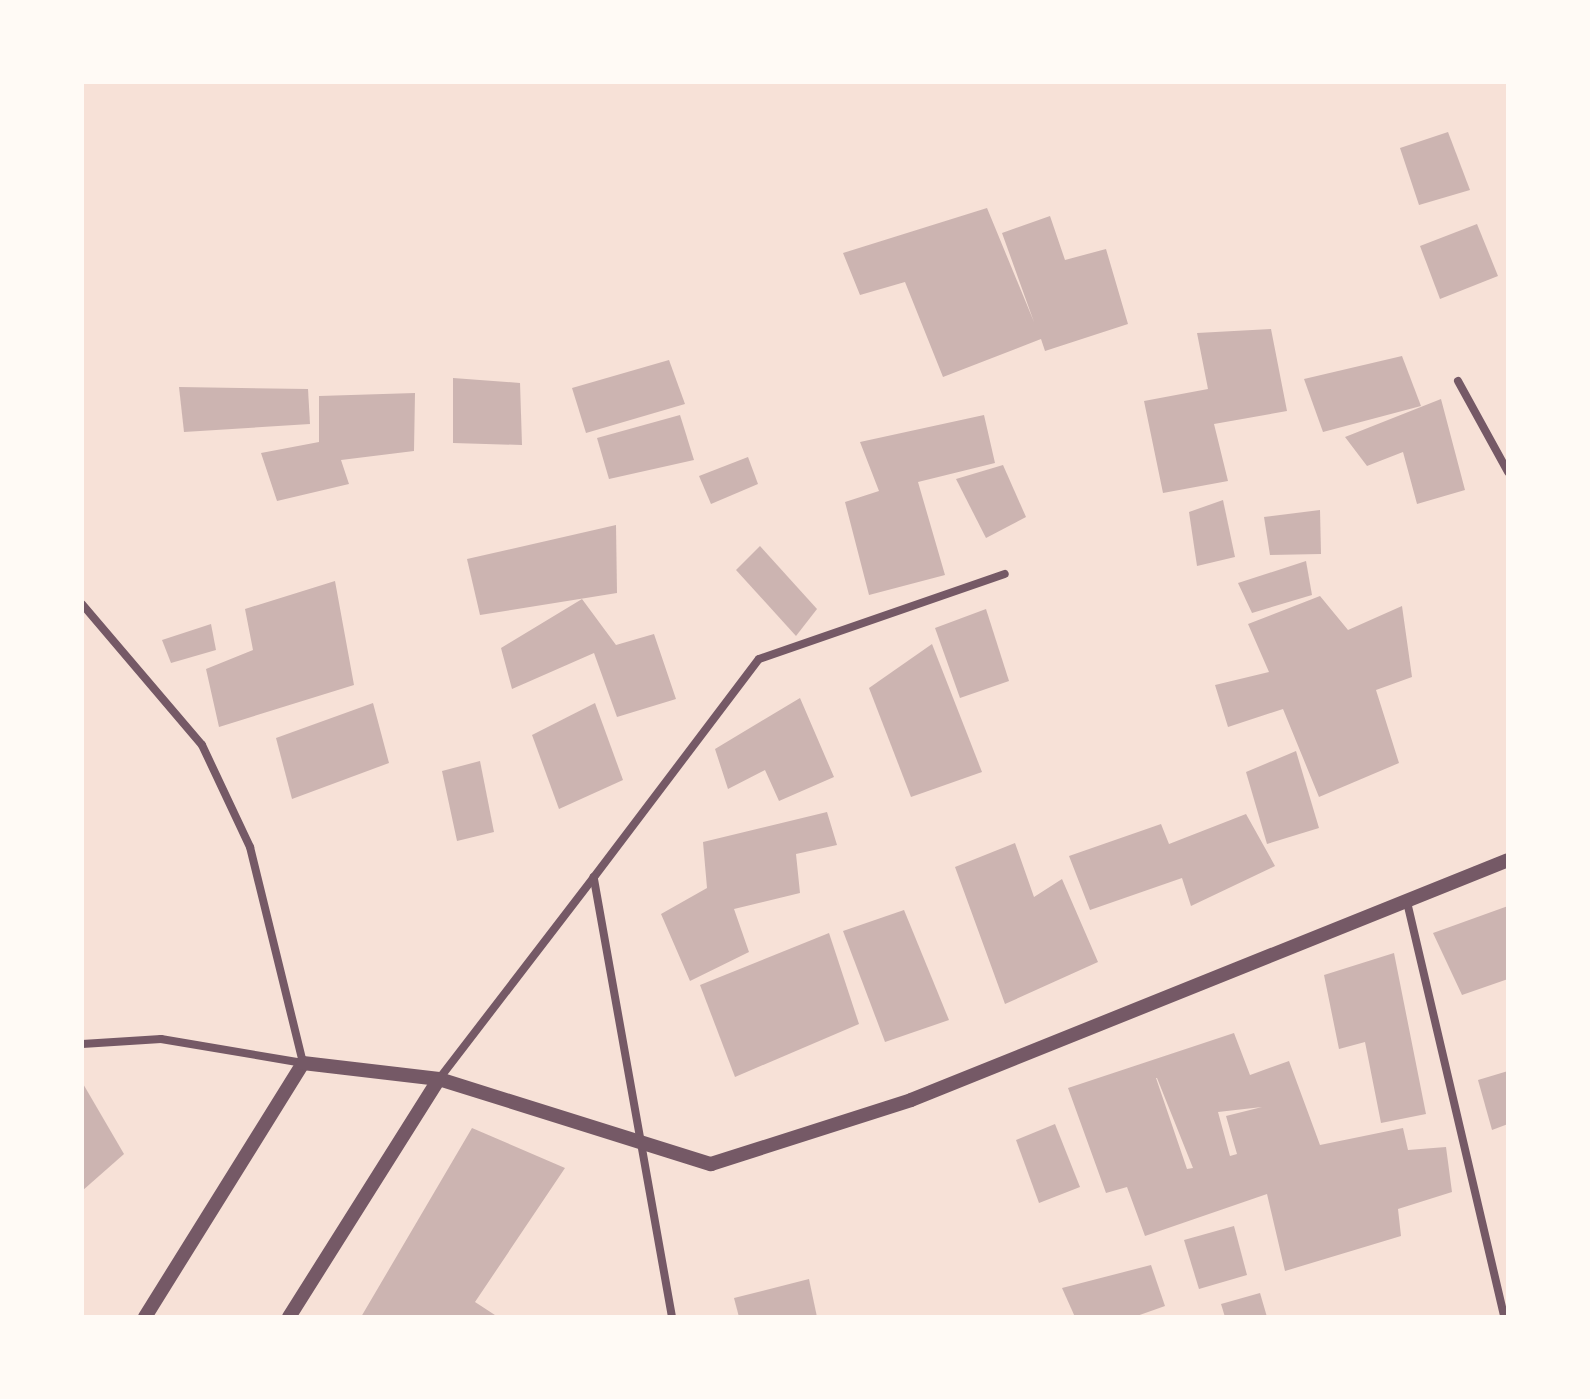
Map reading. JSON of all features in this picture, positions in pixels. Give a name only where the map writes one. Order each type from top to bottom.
[{"type":"street","points":[[1458,381],[1508,472]]},
{"type":"street","points":[[289,1317],[439,1079],[759,659],[1005,574]]},
{"type":"street","points":[[82,604],[208,758],[250,847],[303,1063],[145,1317]]},
{"type":"street","points":[[82,1044],[161,1039],[303,1063],[439,1079],[636,1138],[692,1161],[731,1161],[911,1100],[1508,860]]},
{"type":"street","points":[[594,877],[636,1138],[672,1317]]},
{"type":"street","points":[[1407,902],[1504,1317]]},
{"type":"building","points":[[1448,132],[1470,190],[1419,205],[1400,148]]},
{"type":"building","points":[[987,208],[1034,322],[1002,233],[1050,216],[1065,260],[1106,249],[1128,324],[1045,351],[1041,339],[943,377],[905,282],[860,295],[843,253]]},
{"type":"building","points":[[1477,224],[1498,276],[1440,299],[1420,246]]},
{"type":"building","points":[[1271,329],[1287,411],[1214,424],[1228,481],[1163,493],[1144,401],[1208,389],[1197,333]]},
{"type":"building","points":[[1402,356],[1421,406],[1323,432],[1304,379]]},
{"type":"building","points":[[669,360],[685,404],[586,433],[572,388]]},
{"type":"building","points":[[453,378],[520,383],[522,445],[453,443]]},
{"type":"building","points":[[179,387],[308,389],[310,424],[184,432]]},
{"type":"building","points":[[415,393],[414,451],[341,460],[349,484],[277,501],[261,453],[319,442],[319,396]]},
{"type":"building","points":[[1441,399],[1465,490],[1417,504],[1403,452],[1367,466],[1345,437]]},
{"type":"building","points":[[680,415],[694,460],[609,479],[597,438]]},
{"type":"building","points":[[984,415],[995,463],[918,482],[945,575],[869,595],[845,502],[879,491],[860,442]]},
{"type":"building","points":[[748,457],[758,484],[711,504],[699,476]]},
{"type":"building","points":[[1003,465],[1026,517],[986,538],[956,479]]},
{"type":"building","points":[[1223,500],[1235,557],[1197,566],[1189,512]]},
{"type":"building","points":[[1320,510],[1321,554],[1270,555],[1264,517]]},
{"type":"building","points":[[616,525],[617,593],[480,615],[467,559]]},
{"type":"building","points":[[760,546],[817,609],[796,636],[736,570]]},
{"type":"building","points":[[1306,561],[1312,595],[1252,613],[1238,583]]},
{"type":"building","points":[[335,581],[354,685],[219,727],[206,669],[253,650],[245,609]]},
{"type":"building","points":[[1320,596],[1348,630],[1402,606],[1412,677],[1376,690],[1399,763],[1319,797],[1283,709],[1228,727],[1215,685],[1269,672],[1248,624]]},
{"type":"building","points":[[582,599],[616,645],[654,634],[676,699],[617,717],[594,653],[512,689],[501,648]]},
{"type":"building","points":[[986,609],[1009,681],[960,698],[935,628]]},
{"type":"building","points":[[211,624],[216,650],[171,663],[162,640]]},
{"type":"building","points":[[932,644],[982,772],[911,797],[869,688]]},
{"type":"building","points":[[800,698],[834,777],[779,801],[765,770],[728,789],[715,749]]},
{"type":"building","points":[[373,703],[389,763],[292,799],[276,738]]},
{"type":"building","points":[[595,703],[623,780],[559,809],[532,735]]},
{"type":"building","points":[[1296,751],[1319,828],[1267,844],[1246,772]]},
{"type":"building","points":[[480,761],[494,832],[457,841],[442,771]]},
{"type":"building","points":[[827,812],[837,845],[796,854],[800,893],[734,909],[749,952],[690,981],[661,914],[707,888],[703,842]]},
{"type":"building","points":[[1246,814],[1275,866],[1191,906],[1182,878],[1090,910],[1069,856],[1161,824],[1169,844]]},
{"type":"building","points":[[1015,843],[1034,897],[1062,879],[1098,962],[1005,1004],[955,867]]},
{"type":"building","points":[[1508,906],[1508,979],[1462,995],[1433,933]]},
{"type":"building","points":[[904,910],[949,1020],[885,1042],[843,931]]},
{"type":"building","points":[[829,933],[859,1024],[735,1077],[700,985]]},
{"type":"building","points":[[1394,953],[1426,1114],[1381,1123],[1365,1042],[1339,1049],[1324,975]]},
{"type":"building","points":[[1234,1033],[1250,1075],[1289,1061],[1320,1145],[1403,1128],[1408,1150],[1446,1147],[1452,1192],[1398,1209],[1401,1236],[1285,1271],[1267,1194],[1145,1236],[1127,1187],[1106,1193],[1068,1088]],"holes":[[[1157,1078],[1193,1168],[1187,1169]],[[1262,1107],[1226,1116],[1237,1154],[1230,1156],[1218,1112]]]},
{"type":"building","points":[[1508,1071],[1508,1124],[1492,1130],[1478,1080]]},
{"type":"building","points":[[82,1082],[124,1154],[82,1191]]},
{"type":"building","points":[[1055,1124],[1080,1187],[1039,1203],[1016,1140]]},
{"type":"building","points":[[472,1128],[565,1168],[475,1302],[498,1317],[361,1317]]},
{"type":"building","points":[[1234,1226],[1247,1275],[1199,1289],[1184,1240]]},
{"type":"building","points":[[1151,1265],[1165,1306],[1134,1317],[1075,1317],[1062,1288]]},
{"type":"building","points":[[809,1279],[817,1317],[739,1317],[734,1298]]},
{"type":"building","points":[[1260,1293],[1267,1317],[1225,1317],[1221,1304]]}]
